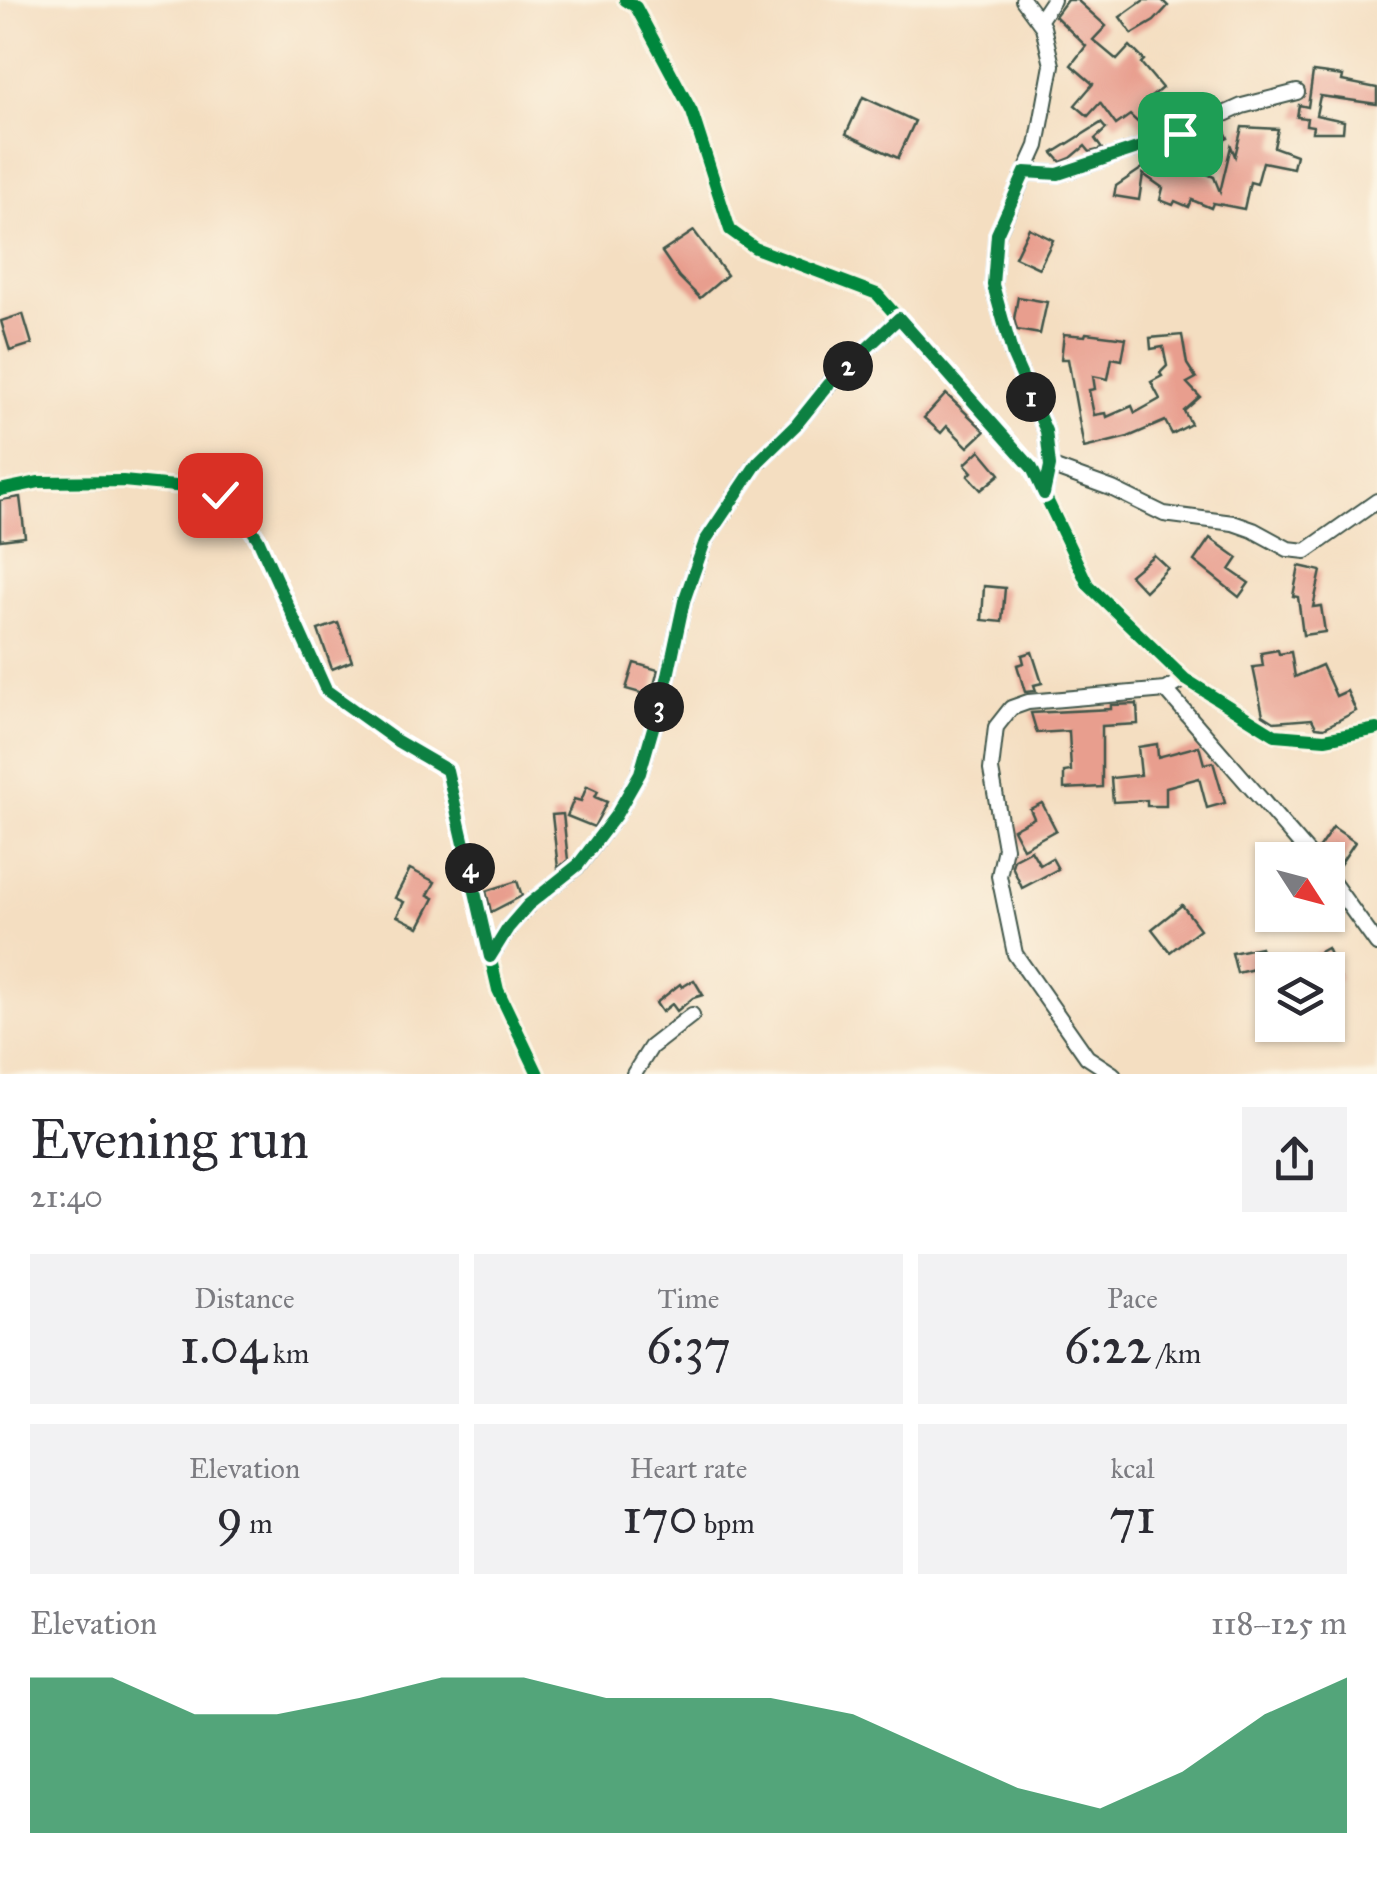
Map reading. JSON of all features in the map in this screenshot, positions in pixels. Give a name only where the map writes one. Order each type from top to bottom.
[{"type":"street","points":[[625,0],[636,7],[692,112],[730,230],[754,248],[877,294],[1032,468],[1088,585],[1185,679],[1274,735],[1325,739],[1377,729]]},
{"type":"street","points":[[1023,0],[1039,22],[1052,65],[1037,146],[997,234],[993,285],[1013,356],[1046,431],[1050,466],[1044,494]]},
{"type":"street","points":[[1039,22],[1053,0]]},
{"type":"street","points":[[1025,172],[1058,174],[1180,134],[1242,106],[1297,92]]},
{"type":"street","points":[[490,957],[528,905],[588,854],[640,773],[668,676],[684,601],[705,541],[758,462],[796,425],[829,384],[899,318]]},
{"type":"street","points":[[1050,466],[1113,489],[1164,514],[1233,524],[1288,549],[1306,550],[1377,501]]},
{"type":"street","points":[[0,490],[39,482],[123,480],[196,488],[220,495],[242,515],[274,573],[326,690],[397,741],[447,770],[498,990],[538,1074]]},
{"type":"street","points":[[1113,1074],[1087,1057],[1015,954],[998,876],[1005,848],[991,770],[996,727],[1010,708],[1028,702],[1166,690],[1185,679]]},
{"type":"street","points":[[1166,690],[1298,842]]},
{"type":"street","points":[[1345,900],[1377,944]]},
{"type":"street","points":[[634,1074],[651,1047],[692,1015]]},
{"type":"building","points":[[1067,0],[1077,0],[1106,26],[1093,40],[1117,60],[1130,46],[1162,88],[1145,102],[1161,118],[1147,131],[1130,115],[1116,125],[1100,103],[1088,116],[1075,105],[1093,84],[1071,65],[1086,46],[1055,16]]},
{"type":"building","points":[[1144,0],[1162,0],[1168,6],[1154,21],[1132,34],[1120,17]]},
{"type":"building","points":[[1313,72],[1343,76],[1342,81],[1377,88],[1377,104],[1320,96],[1316,115],[1344,121],[1343,132],[1312,132],[1313,126],[1306,125],[1307,118],[1297,117],[1299,105],[1308,107]]},
{"type":"building","points":[[863,97],[915,121],[898,158],[846,134]]},
{"type":"building","points":[[1101,123],[1106,129],[1095,139],[1102,149],[1090,152],[1085,146],[1061,162],[1053,153]]},
{"type":"building","points":[[1223,126],[1228,138],[1202,149],[1205,156],[1184,164],[1214,177],[1220,192],[1231,146],[1235,156],[1242,127],[1278,129],[1274,147],[1296,155],[1293,168],[1263,162],[1257,184],[1250,182],[1244,209],[1213,203],[1211,208],[1192,200],[1189,207],[1175,201],[1173,205],[1160,200],[1163,188],[1143,174],[1139,200],[1114,196],[1116,186],[1172,148]]},
{"type":"building","points":[[1029,228],[1053,240],[1039,268],[1015,257]]},
{"type":"building","points":[[694,231],[727,275],[700,298],[662,252]]},
{"type":"building","points":[[1018,297],[1047,302],[1040,334],[1017,330],[1014,319]]},
{"type":"building","points":[[23,314],[32,344],[10,351],[1,321]]},
{"type":"building","points":[[1064,334],[1126,338],[1122,360],[1112,358],[1108,379],[1093,376],[1095,389],[1089,390],[1094,415],[1106,413],[1107,417],[1132,406],[1135,413],[1160,399],[1151,382],[1162,376],[1160,373],[1167,366],[1163,347],[1151,349],[1150,338],[1182,335],[1187,364],[1196,378],[1187,383],[1200,397],[1184,411],[1191,424],[1172,434],[1165,421],[1128,437],[1084,448],[1068,359],[1061,359]]},
{"type":"building","points":[[946,394],[985,431],[968,447],[947,426],[941,433],[924,418]]},
{"type":"building","points":[[980,450],[1000,474],[981,490],[968,476],[972,472],[965,464]]},
{"type":"building","points":[[20,497],[25,537],[0,540],[0,500]]},
{"type":"building","points":[[1210,538],[1238,558],[1230,570],[1249,583],[1239,597],[1194,561]]},
{"type":"building","points":[[1154,555],[1168,568],[1145,591],[1130,575]]},
{"type":"building","points":[[1299,566],[1321,571],[1313,607],[1321,606],[1325,632],[1303,635],[1298,597],[1293,596]]},
{"type":"building","points":[[984,586],[1005,588],[1002,622],[982,620]]},
{"type":"building","points":[[338,623],[352,661],[332,669],[318,630]]},
{"type":"building","points":[[1278,650],[1279,654],[1291,652],[1295,677],[1322,665],[1336,696],[1347,691],[1356,711],[1324,728],[1316,727],[1312,719],[1274,722],[1263,715],[1253,667],[1263,666],[1261,653]]},
{"type":"building","points":[[1032,652],[1042,683],[1034,685],[1036,691],[1025,692],[1017,665],[1024,663],[1022,655]]},
{"type":"building","points":[[634,663],[658,670],[651,696],[626,689]]},
{"type":"building","points":[[1137,704],[1138,724],[1102,726],[1102,787],[1064,789],[1064,772],[1071,771],[1069,731],[1037,733],[1031,713]]},
{"type":"building","points":[[1157,744],[1158,757],[1199,746],[1204,764],[1213,762],[1225,803],[1207,808],[1199,778],[1166,787],[1166,806],[1147,806],[1147,800],[1113,802],[1111,778],[1141,775],[1138,747]]},
{"type":"building","points":[[587,786],[598,791],[595,797],[607,802],[594,827],[567,816],[574,799],[581,801]]},
{"type":"building","points":[[1042,803],[1056,830],[1023,848],[1013,829],[1034,818],[1030,809]]},
{"type":"building","points":[[563,814],[568,860],[558,868],[552,815]]},
{"type":"building","points":[[1333,827],[1355,842],[1345,857],[1345,842],[1323,842]]},
{"type":"building","points":[[1031,850],[1040,865],[1052,858],[1058,869],[1022,888],[1012,866],[1014,859]]},
{"type":"building","points":[[410,869],[435,882],[428,895],[434,898],[419,927],[397,916],[404,902],[395,898]]},
{"type":"building","points":[[517,881],[522,896],[491,912],[486,891]]},
{"type":"building","points":[[1182,905],[1200,929],[1170,952],[1152,929]]},
{"type":"building","points":[[1260,947],[1261,952],[1255,952],[1255,970],[1237,973],[1232,953]]},
{"type":"building","points":[[694,980],[703,995],[677,1011],[672,1004],[662,1012],[656,1003],[680,984],[682,987]]},
{"type":"cycle path","points":[[625,0],[636,7],[692,112],[730,230],[755,248],[877,294],[1032,468],[1088,585],[1185,679],[1275,735],[1325,739],[1377,729]]},
{"type":"cycle path","points":[[0,490],[39,482],[123,481],[196,488],[220,495],[243,515],[258,539],[326,690],[397,741],[447,770],[498,990],[538,1074]]},
{"type":"route","points":[[220,495],[242,515],[258,539],[326,690],[397,741],[447,770],[490,957],[528,905],[578,865],[597,842],[640,773],[668,676],[684,601],[705,541],[758,462],[796,425],[829,384],[899,318],[1032,468],[1044,494],[1050,466],[1046,431],[1013,356],[993,285],[997,234],[1025,172],[1058,174],[1180,134]]}]
